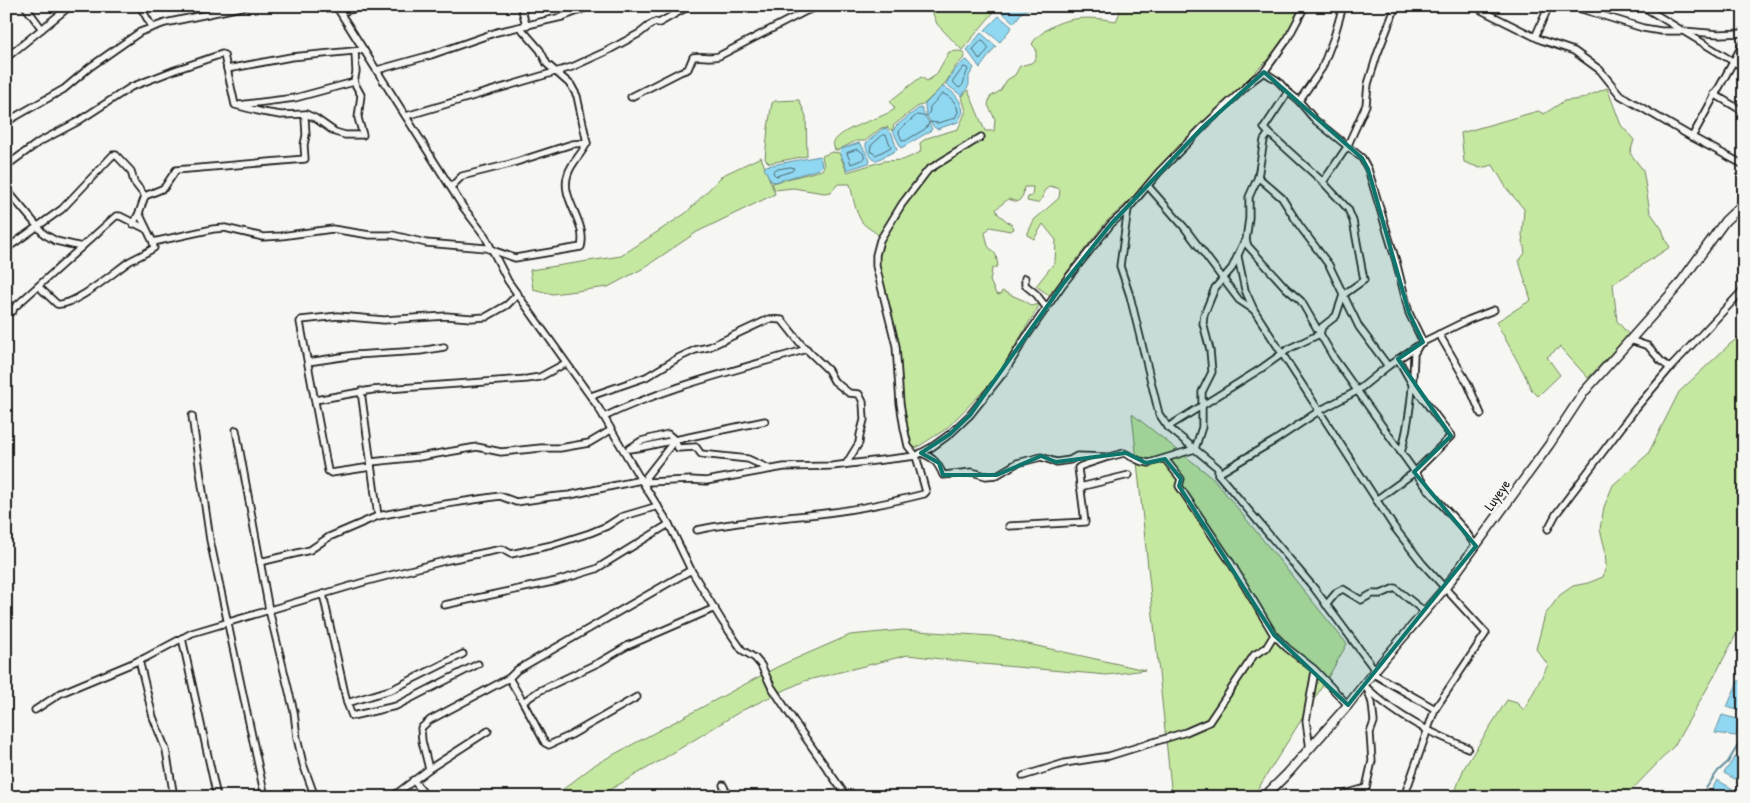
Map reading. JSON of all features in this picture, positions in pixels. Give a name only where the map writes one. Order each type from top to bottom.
[{"type":"street","points":[[25,6],[42,29]]},
{"type":"street","points":[[6,58],[70,6]]},
{"type":"street","points":[[140,6],[152,27]]},
{"type":"street","points":[[6,122],[64,89],[135,35],[152,27],[246,6]]},
{"type":"street","points":[[153,242],[225,228],[263,237],[332,229],[370,236],[393,235],[426,243],[449,244],[465,248],[490,250],[515,258],[581,247],[581,234],[568,195],[566,182],[568,174],[587,143],[577,96],[571,85],[547,64],[540,50],[523,26],[521,6]]},
{"type":"street","points":[[378,70],[413,61],[496,32],[556,19],[591,6]]},
{"type":"street","points":[[406,116],[557,73],[607,51],[640,33],[655,22],[659,23],[689,6]]},
{"type":"street","points":[[631,98],[680,72],[688,70],[693,57],[710,58],[719,56],[820,6]]},
{"type":"street","points":[[919,454],[950,434],[970,415],[1006,372],[1046,307],[1110,224],[1128,209],[1159,172],[1203,127],[1264,72],[1287,40],[1305,6]]},
{"type":"street","points":[[1299,101],[1322,68],[1343,6]]},
{"type":"street","points":[[1323,182],[1347,147],[1366,105],[1368,84],[1396,6]]},
{"type":"street","points":[[1481,6],[1481,10],[1535,37],[1574,51],[1600,70],[1620,95],[1744,165]]},
{"type":"street","points":[[1535,37],[1550,6]]},
{"type":"street","points":[[1572,6],[1643,28],[1661,31],[1718,34],[1744,33]]},
{"type":"street","points":[[1642,6],[1744,68]]},
{"type":"street","points":[[363,7],[338,9],[463,208],[485,236],[490,250],[508,281],[591,396],[669,524],[691,570],[742,650],[755,658],[761,665],[771,686],[847,797]]},
{"type":"street","points":[[1692,137],[1744,42]]},
{"type":"street","points":[[227,69],[291,58],[364,50]]},
{"type":"street","points":[[6,166],[39,142],[77,122],[131,87],[222,54],[224,55],[235,104],[262,112],[282,115],[306,114],[335,132],[345,135],[363,135],[358,118],[361,95],[354,82],[356,52]]},
{"type":"street","points":[[1264,72],[1278,81],[1315,120],[1362,158],[1368,169],[1396,261],[1409,313],[1421,344]]},
{"type":"street","points":[[239,105],[295,98],[354,82]]},
{"type":"street","points":[[1168,427],[1290,348],[1320,334],[1322,328],[1336,316],[1343,295],[1364,280],[1353,221],[1348,209],[1323,182],[1264,128],[1288,92]]},
{"type":"street","points":[[1714,94],[1744,112]]},
{"type":"street","points":[[145,196],[164,188],[176,170],[305,159],[306,114]]},
{"type":"street","points":[[1195,449],[1202,431],[1202,392],[1212,372],[1210,350],[1203,323],[1204,315],[1215,288],[1232,268],[1246,240],[1249,197],[1258,177],[1264,140],[1269,132]]},
{"type":"street","points":[[697,530],[727,523],[840,511],[924,494],[926,492],[919,454],[908,446],[904,428],[900,403],[896,346],[876,266],[876,255],[880,240],[902,204],[928,170],[981,137]]},
{"type":"street","points":[[451,187],[462,176],[510,164],[572,144],[587,143]]},
{"type":"street","points":[[6,249],[62,210],[113,155],[116,155],[131,171],[134,182],[145,196]]},
{"type":"street","points":[[1258,177],[1282,198],[1299,225],[1329,265],[1359,327],[1388,366]]},
{"type":"street","points":[[1148,186],[1184,227],[1239,300],[1254,310]]},
{"type":"street","points":[[6,189],[44,234],[56,241],[82,247]]},
{"type":"street","points":[[133,224],[140,213],[145,196]]},
{"type":"street","name":"Luyeye","points":[[1264,797],[1310,749],[1365,686],[1373,672],[1445,588],[1549,445],[1584,392],[1678,286],[1725,220],[1744,202]]},
{"type":"street","points":[[1128,209],[1120,266],[1154,391],[1156,407],[1168,427],[1218,468],[1218,474],[1314,588],[1373,672],[1435,709]]},
{"type":"street","points":[[39,287],[57,304],[62,304],[85,293],[131,261],[154,248],[140,213]]},
{"type":"street","points":[[6,315],[13,311],[116,216],[120,216],[146,229]]},
{"type":"street","points":[[1246,240],[1248,246],[1286,288],[1302,301],[1334,358],[1401,453],[1476,546]]},
{"type":"street","points":[[1238,257],[1244,290],[1254,310],[1376,500],[1394,527],[1422,562],[1486,633],[1435,709],[1404,797]]},
{"type":"street","points":[[1025,278],[1026,285],[1046,307]]},
{"type":"street","points":[[1548,529],[1556,514],[1636,408],[1670,368],[1744,289]]},
{"type":"street","points":[[518,294],[507,305],[486,317],[446,316],[384,320],[338,316],[302,320],[299,325],[308,362],[328,471],[331,473],[477,447],[501,452],[560,448],[589,443],[611,430]]},
{"type":"street","points":[[6,302],[13,311]]},
{"type":"street","points":[[1218,474],[1274,441],[1319,411],[1357,391],[1388,366],[1421,344],[1494,310]]},
{"type":"street","points":[[591,396],[646,377],[678,358],[695,350],[709,347],[769,319],[782,320],[806,349],[828,370],[834,381],[849,393],[859,394],[863,402],[864,420],[859,443],[846,464]]},
{"type":"street","points":[[1439,334],[1468,384],[1481,414]]},
{"type":"street","points":[[1630,340],[1648,346],[1670,368]]},
{"type":"street","points":[[1401,453],[1409,420],[1414,354],[1421,344]]},
{"type":"street","points":[[308,362],[355,355],[420,351],[444,347]]},
{"type":"street","points":[[604,417],[639,401],[686,385],[806,349]]},
{"type":"street","points":[[1376,500],[1415,472],[1451,436],[1412,384],[1398,359]]},
{"type":"street","points":[[315,400],[360,392],[527,379],[540,377],[566,363]]},
{"type":"street","points":[[360,392],[378,516]]},
{"type":"street","points":[[192,416],[210,540],[265,797]]},
{"type":"street","points":[[621,448],[642,448],[765,421]]},
{"type":"street","points":[[236,430],[269,610],[294,712],[300,754],[315,797]]},
{"type":"street","points":[[675,440],[678,448],[696,447],[701,454],[748,459],[771,470]]},
{"type":"street","points":[[644,481],[675,440]]},
{"type":"street","points":[[1009,526],[1086,521],[1080,488],[1079,467],[1126,453],[1146,463],[1195,449]]},
{"type":"street","points":[[260,562],[310,550],[329,537],[378,516],[500,496],[516,502],[570,495],[644,481],[706,481],[784,467],[821,467],[919,454],[928,455],[938,463],[942,475],[972,472],[986,476],[997,475],[1017,463],[1039,457],[1056,462],[1070,460],[1076,456],[1109,457]]},
{"type":"street","points":[[1165,459],[1181,479],[1179,486],[1231,562],[1274,635],[1315,671],[1348,705]]},
{"type":"street","points":[[1080,488],[1129,475]]},
{"type":"street","points":[[35,710],[61,693],[140,660],[182,638],[227,623],[323,594],[466,556],[502,549],[511,554],[544,547],[590,533],[607,526],[621,517],[658,506]]},
{"type":"street","points":[[444,605],[558,580],[596,569],[669,524]]},
{"type":"street","points":[[428,769],[421,728],[430,720],[509,678],[517,670],[691,570]]},
{"type":"street","points":[[1326,605],[1337,592],[1343,589],[1361,600],[1372,594],[1381,594],[1395,588],[1425,612]]},
{"type":"street","points":[[323,594],[352,716],[396,706],[478,664]]},
{"type":"street","points":[[523,702],[539,691],[600,662],[627,646],[715,608]]},
{"type":"street","points":[[1023,776],[1065,763],[1109,756],[1186,732],[1209,722],[1254,655],[1266,648],[1274,635]]},
{"type":"street","points":[[182,638],[217,797]]},
{"type":"street","points":[[348,704],[393,689],[463,654]]},
{"type":"street","points":[[140,660],[152,717],[166,750],[174,797]]},
{"type":"street","points":[[1310,749],[1306,721],[1315,671]]},
{"type":"street","points":[[509,678],[545,742],[549,744],[571,735],[637,697]]},
{"type":"street","points":[[1365,686],[1385,705],[1426,731],[1468,748]]},
{"type":"street","points":[[1344,797],[1345,794],[1366,788],[1372,760],[1370,733],[1374,715],[1372,703],[1365,686]]},
{"type":"street","points":[[392,797],[428,769],[488,731]]},
{"type":"street","points":[[414,780],[427,797]]},
{"type":"street","points":[[723,785],[727,793],[723,797]]},
{"type":"highlighted area","points":[[1264,72],[1362,158],[1368,169],[1409,313],[1423,342],[1398,359],[1451,436],[1414,472],[1476,546],[1348,705],[1274,635],[1179,486],[1181,479],[1165,459],[1146,463],[1126,453],[1056,462],[1041,456],[997,475],[943,475],[939,463],[921,453],[950,434],[970,415],[1063,284],[1111,224],[1203,127]]},
{"type":"green space","points":[[930,6],[990,6],[993,13],[962,50],[937,24]]},
{"type":"green space","points":[[1116,6],[1301,6],[1290,30],[1271,56],[1157,170],[1143,189],[1106,222],[1049,295],[1036,286],[1055,262],[1056,240],[1043,224],[1034,239],[1027,235],[1034,220],[1059,198],[1060,189],[1050,186],[1044,191],[1043,198],[1037,203],[1027,201],[1028,197],[1032,196],[1033,187],[1024,187],[1023,195],[1018,202],[1008,199],[996,209],[998,214],[1013,226],[1014,229],[1010,231],[990,227],[985,233],[988,246],[996,255],[998,266],[992,269],[990,281],[996,294],[1000,295],[1002,291],[1025,301],[1031,306],[1040,304],[996,378],[946,429],[916,448],[908,444],[899,373],[900,350],[878,266],[880,238],[860,218],[854,204],[850,184],[838,184],[831,192],[824,193],[793,188],[775,190],[772,183],[822,170],[824,166],[822,156],[832,152],[839,153],[847,172],[884,161],[903,160],[919,153],[921,150],[920,143],[927,138],[958,129],[966,111],[962,97],[968,90],[985,131],[994,131],[995,119],[988,105],[990,97],[1000,91],[1007,80],[1015,75],[1020,66],[1031,63],[1036,59],[1036,49],[1032,44],[1036,38],[1054,25],[1080,18],[1116,21],[1120,12]]},
{"type":"green space","points":[[949,52],[964,52],[965,57],[956,66],[944,85],[923,105],[918,106],[894,125],[892,131],[887,127],[881,128],[865,141],[856,141],[835,150],[833,143],[838,137],[853,127],[895,109],[890,101],[921,77],[927,81],[936,75]]},
{"type":"green space","points":[[1607,88],[1621,125],[1634,140],[1630,153],[1643,170],[1650,212],[1662,229],[1670,247],[1613,284],[1617,321],[1629,335],[1588,378],[1560,347],[1547,357],[1560,375],[1538,396],[1531,389],[1496,322],[1531,300],[1519,261],[1525,253],[1522,235],[1524,209],[1507,189],[1493,165],[1480,168],[1464,162],[1461,133],[1538,111],[1544,114],[1564,101],[1581,99]]},
{"type":"green space","points":[[799,100],[806,116],[807,156],[769,163],[765,159],[772,103],[775,101]]},
{"type":"green space","points":[[761,157],[775,194],[697,232],[642,269],[608,287],[552,294],[533,289],[530,270],[621,256],[686,213],[723,175]]},
{"type":"green space","points":[[1744,334],[1744,614],[1740,627],[1716,673],[1674,746],[1625,797],[1453,797],[1464,768],[1507,700],[1517,703],[1524,710],[1548,665],[1536,649],[1545,615],[1560,595],[1573,586],[1603,577],[1606,566],[1605,549],[1600,529],[1604,507],[1613,485],[1648,454],[1679,392],[1730,344]]},
{"type":"green space","points":[[1132,414],[1213,478],[1347,644],[1256,792],[1223,797],[1172,797]]},
{"type":"green space","points":[[903,630],[992,636],[1145,670],[1107,675],[982,664],[908,655],[804,681],[741,711],[597,797],[553,797],[596,764],[779,666],[850,635]]},
{"type":"water","points":[[1006,6],[1034,6],[1022,12],[1014,23],[1001,10]]},
{"type":"water","points":[[999,16],[1012,27],[1000,42],[985,30]]},
{"type":"water","points":[[981,33],[996,46],[980,68],[967,50]]},
{"type":"water","points":[[967,60],[974,68],[969,76],[969,85],[962,96],[946,84],[957,67]]},
{"type":"water","points":[[942,87],[950,90],[956,96],[963,112],[958,122],[937,129],[928,118],[925,104]]},
{"type":"water","points":[[921,108],[932,129],[901,148],[893,131],[896,126]]},
{"type":"water","points":[[886,128],[892,134],[897,150],[875,161],[867,150],[866,143],[882,129]]},
{"type":"water","points":[[859,143],[870,160],[869,163],[847,170],[840,152],[841,149]]},
{"type":"water","points":[[820,156],[822,166],[819,169],[775,182],[771,181],[764,168],[766,166]]},
{"type":"water","points":[[1738,681],[1744,681],[1744,712],[1727,707]]},
{"type":"water","points":[[1722,715],[1741,720],[1736,736],[1715,733]]},
{"type":"water","points":[[1735,757],[1744,761],[1744,766],[1735,779],[1724,773]]},
{"type":"water","points":[[1717,780],[1733,789],[1728,797],[1708,797]]},
{"type":"waterway","points":[[1700,797],[1718,771],[1728,762],[1744,735]]}]
